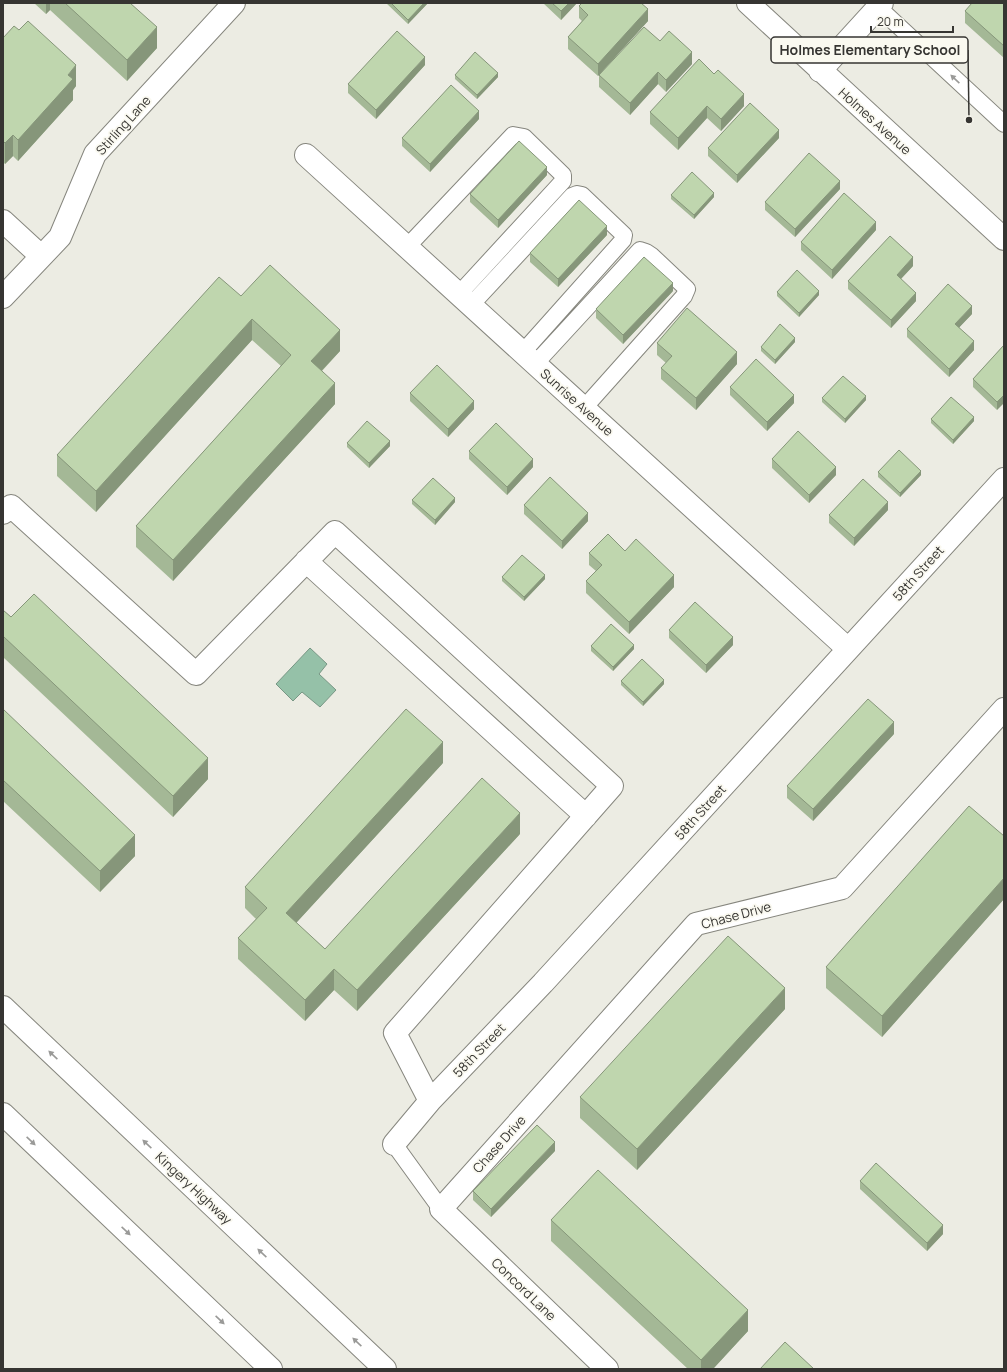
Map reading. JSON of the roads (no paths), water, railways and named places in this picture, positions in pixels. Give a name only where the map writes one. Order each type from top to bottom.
[{"type":"main road","name":"Holmes Avenue","points":[[748,3],[1004,239]]},
{"type":"main road","points":[[820,70],[880,5]]},
{"type":"main road","name":"Stirling Lane","points":[[3,297],[60,237],[95,154],[224,7]]},
{"type":"main road","name":"Sunrise Avenue","points":[[306,154],[848,650]]},
{"type":"main road","points":[[3,221],[41,256]]},
{"type":"main road","name":"58th Street","points":[[394,1144],[430,1101],[543,983],[1004,479]]},
{"type":"main road","points":[[3,513],[11,506],[196,674],[335,532],[612,786],[395,1033],[430,1101]]},
{"type":"main road","points":[[306,561],[586,816]]},
{"type":"main road","name":"Chase Drive","points":[[441,1209],[696,924],[842,888],[1004,709]]},
{"type":"main road","name":"Kingery Highway","points":[[3,1008],[385,1369]]},
{"type":"main road","points":[[3,1114],[271,1369]]},
{"type":"main road","name":"Concord Lane","points":[[441,1209],[607,1369]]},
{"type":"lane","points":[[880,5],[1004,124]]},
{"type":"lane","points":[[407,247],[513,135],[524,137],[563,175],[563,181],[465,300]]},
{"type":"lane","points":[[465,300],[572,196],[577,194],[582,195],[624,235],[623,240],[529,358]]},
{"type":"lane","points":[[529,358],[640,250],[652,256],[686,289],[684,296],[584,408]]},
{"type":"lane","points":[[394,1144],[441,1209]]},
{"type":"place","name":"Holmes Elementary School","points":[[969,120]]}]
